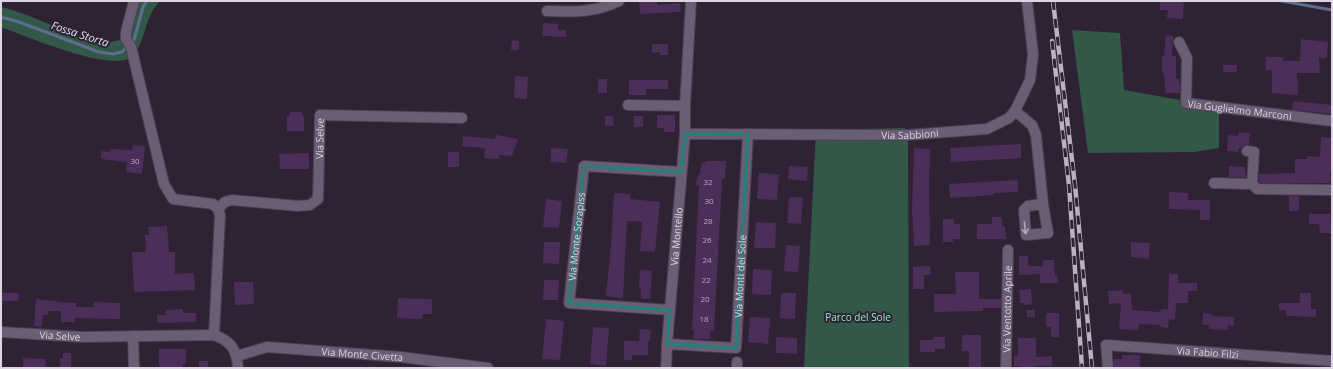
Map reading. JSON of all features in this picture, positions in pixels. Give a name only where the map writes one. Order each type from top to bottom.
[{"type":"street","points":[[134,1],[126,32],[164,184],[173,199],[213,204],[218,209],[220,215],[214,335],[223,338],[231,345],[238,356],[238,368]]},
{"type":"street","points":[[547,11],[583,12],[606,7],[619,1]]},
{"type":"street","name":"Via Montello","points":[[666,368],[685,134],[685,106],[691,1]]},
{"type":"street","name":"Via Sabbioni","points":[[685,134],[908,135],[987,129],[1009,118],[1015,111],[1030,80],[1033,54],[1027,1]]},
{"type":"street","name":"Via Guglielmo Marconi","points":[[1179,42],[1187,58],[1186,103],[1332,121]]},
{"type":"street","points":[[628,105],[685,106]]},
{"type":"street","points":[[1015,111],[1032,126],[1036,135],[1043,204]]},
{"type":"street","name":"Via Selve","points":[[218,209],[225,202],[232,200],[298,206],[310,205],[318,199],[320,115],[462,118]]},
{"type":"street","name":"Via Monti del Sole","points":[[667,344],[736,348],[748,134]]},
{"type":"street","points":[[1247,151],[1254,152],[1252,184]]},
{"type":"street","name":"Via Monte Sorapiss","points":[[670,310],[569,303],[584,166],[681,172]]},
{"type":"street","points":[[1214,183],[1252,184],[1257,189],[1332,190]]},
{"type":"street","name":"Via Ventotto Aprile","points":[[1006,368],[1008,250]]},
{"type":"street","name":"Via Selve","points":[[1,332],[83,337],[214,335]]},
{"type":"street","points":[[133,336],[134,368]]},
{"type":"street","name":"Via Fabio Filzi","points":[[1108,368],[1106,345],[1332,361]]},
{"type":"street","name":"Via Monte Civetta","points":[[238,356],[267,347],[401,357],[488,368]]},
{"type":"highlighted area","points":[[685,134],[748,134],[736,348],[667,344],[670,310],[569,303],[584,166],[681,172]]},
{"type":"green space","points":[[139,1],[160,1],[151,13],[141,42],[134,55],[125,60],[110,61],[70,52],[1,27],[1,7],[89,40],[112,42],[127,38]]},
{"type":"green space","points":[[1072,30],[1120,33],[1124,90],[1219,107],[1219,148],[1194,152],[1088,153]]},
{"type":"green space","name":"Parco del Sole","points":[[905,128],[908,137],[909,368],[804,368],[816,130]]},
{"type":"building","points":[[639,1],[657,1],[657,5],[680,3],[681,12],[640,14]]},
{"type":"building","points":[[1160,1],[1184,1],[1183,19],[1167,18],[1168,10],[1160,10]]},
{"type":"building","points":[[543,23],[558,24],[558,30],[566,30],[566,37],[542,36]]},
{"type":"building","points":[[1166,35],[1173,36],[1172,56],[1176,56],[1176,79],[1179,79],[1180,93],[1165,93],[1164,73],[1162,73],[1162,56],[1164,56]]},
{"type":"building","points":[[1301,39],[1328,42],[1327,58],[1319,58],[1320,73],[1297,73],[1298,95],[1272,93],[1272,70],[1266,70],[1266,57],[1283,57],[1283,61],[1300,61]]},
{"type":"building","points":[[512,40],[519,41],[519,50],[511,50]]},
{"type":"building","points":[[652,44],[668,44],[668,55],[660,55],[660,52],[652,53]]},
{"type":"building","points":[[1223,65],[1237,65],[1237,72],[1223,72]]},
{"type":"building","points":[[515,76],[528,77],[527,99],[514,98]]},
{"type":"building","points":[[598,79],[607,79],[607,93],[598,93]]},
{"type":"building","points":[[629,80],[668,80],[668,89],[646,89],[646,95],[629,95]]},
{"type":"building","points":[[1293,101],[1332,105],[1332,114],[1292,110]]},
{"type":"building","points":[[290,112],[302,112],[302,116],[304,116],[304,131],[287,131],[287,116],[290,116]]},
{"type":"building","points":[[657,115],[675,115],[675,132],[664,132],[664,128],[657,128]]},
{"type":"building","points":[[605,116],[613,116],[614,126],[605,126]]},
{"type":"building","points":[[634,116],[643,116],[643,127],[634,127]]},
{"type":"building","points":[[1239,132],[1250,133],[1249,145],[1239,148],[1238,152],[1227,151],[1228,135],[1238,136]]},
{"type":"building","points":[[496,135],[518,139],[512,156],[499,155],[499,159],[484,158],[485,148],[462,146],[463,136],[495,139]]},
{"type":"building","points":[[1321,137],[1332,138],[1332,172],[1330,172],[1330,183],[1260,183],[1259,174],[1295,173],[1295,159],[1307,159],[1307,156],[1320,157]]},
{"type":"building","points":[[1021,144],[1021,158],[951,162],[950,148]]},
{"type":"building","points":[[133,145],[145,146],[142,174],[126,172],[127,162],[101,159],[101,151],[110,152],[110,149],[132,150]]},
{"type":"building","points":[[551,148],[568,149],[566,163],[551,162]]},
{"type":"building","points":[[914,148],[930,149],[930,245],[914,246],[912,210]]},
{"type":"building","points":[[448,152],[459,152],[459,167],[448,167]]},
{"type":"building","points":[[309,153],[309,169],[280,169],[279,154]]},
{"type":"building","points":[[707,161],[726,161],[725,179],[722,179],[714,331],[710,331],[710,339],[693,339],[694,330],[692,330],[699,185],[696,185],[698,174],[700,174],[701,164]]},
{"type":"building","points":[[789,166],[808,167],[807,181],[788,179]]},
{"type":"building","points":[[1229,166],[1245,167],[1246,177],[1229,177]]},
{"type":"building","points":[[759,173],[779,175],[777,200],[757,199]]},
{"type":"building","points":[[1018,180],[1018,192],[993,193],[994,195],[950,198],[949,184]]},
{"type":"building","points":[[1169,192],[1188,193],[1188,200],[1210,200],[1210,220],[1200,220],[1200,210],[1169,209]]},
{"type":"building","points":[[614,193],[630,194],[630,199],[660,202],[655,252],[640,251],[642,222],[627,221],[623,298],[606,296]]},
{"type":"building","points":[[1289,196],[1299,196],[1299,211],[1289,211]]},
{"type":"building","points":[[789,197],[803,198],[801,224],[787,223]]},
{"type":"building","points":[[546,199],[562,201],[559,228],[543,227]]},
{"type":"building","points":[[1309,214],[1330,214],[1331,233],[1320,233],[1319,224],[1309,224]]},
{"type":"building","points":[[992,217],[1002,217],[1002,226],[1005,226],[1006,239],[977,239],[977,224],[992,224]]},
{"type":"building","points":[[943,219],[954,219],[954,224],[960,224],[960,239],[953,239],[953,242],[943,242]]},
{"type":"building","points":[[756,222],[776,223],[775,248],[754,248]]},
{"type":"building","points":[[167,226],[169,252],[175,252],[175,274],[194,273],[195,290],[134,292],[132,252],[146,252],[145,235],[149,235],[148,227]]},
{"type":"building","points":[[544,242],[560,242],[559,264],[543,263]]},
{"type":"building","points":[[1131,242],[1150,243],[1149,259],[1131,257]]},
{"type":"building","points":[[786,245],[800,246],[798,272],[784,271]]},
{"type":"building","points":[[1019,256],[1028,256],[1028,266],[1043,266],[1043,260],[1054,260],[1055,275],[1057,275],[1058,283],[1040,283],[1040,274],[1019,275]]},
{"type":"building","points":[[930,266],[931,275],[924,275],[924,289],[913,289],[913,267]]},
{"type":"building","points":[[753,269],[772,270],[771,295],[752,294]]},
{"type":"building","points":[[640,270],[652,271],[650,299],[641,298],[641,289],[639,288]]},
{"type":"building","points":[[955,272],[979,272],[979,299],[1001,299],[1001,308],[983,308],[983,311],[934,312],[934,294],[956,294]]},
{"type":"building","points":[[1169,274],[1178,274],[1178,283],[1197,283],[1197,291],[1188,291],[1188,303],[1176,303],[1175,320],[1169,319],[1168,328],[1160,327],[1160,325],[1139,324],[1138,330],[1119,329],[1121,303],[1109,304],[1108,291],[1123,290],[1123,294],[1131,293],[1132,310],[1160,312],[1161,309],[1168,309]]},
{"type":"building","points":[[544,280],[559,280],[558,300],[543,300]]},
{"type":"building","points":[[234,282],[253,282],[254,304],[235,305]]},
{"type":"building","points":[[1031,289],[1032,304],[1024,305],[1024,303],[1020,303],[1019,290]]},
{"type":"building","points":[[1,293],[19,293],[18,301],[1,301]]},
{"type":"building","points":[[781,293],[796,293],[795,319],[780,318]]},
{"type":"building","points":[[1300,293],[1311,293],[1311,309],[1316,309],[1316,317],[1286,316],[1286,310],[1279,310],[1279,303],[1300,303]]},
{"type":"building","points":[[398,298],[432,299],[432,314],[423,314],[422,319],[397,318]]},
{"type":"building","points":[[36,299],[76,303],[76,307],[94,307],[94,302],[120,303],[120,319],[75,318],[75,322],[61,322],[61,311],[48,311],[48,315],[43,315],[42,327],[34,326]]},
{"type":"building","points":[[183,309],[183,313],[196,313],[196,322],[157,323],[157,315],[166,315],[166,310]]},
{"type":"building","points":[[1027,310],[1035,310],[1035,317],[1027,317]]},
{"type":"building","points":[[1046,313],[1059,313],[1059,337],[1051,337],[1051,327],[1046,327]]},
{"type":"building","points":[[1203,313],[1212,314],[1212,316],[1234,317],[1234,326],[1228,325],[1227,330],[1209,329],[1210,325],[1202,325]]},
{"type":"building","points":[[750,317],[770,318],[768,344],[748,342]]},
{"type":"building","points":[[546,319],[564,321],[560,360],[542,359]]},
{"type":"building","points":[[593,327],[609,328],[606,366],[590,364]]},
{"type":"building","points":[[640,329],[651,330],[650,341],[648,341],[648,355],[632,355],[632,360],[624,360],[624,341],[639,341]]},
{"type":"building","points":[[962,335],[981,335],[981,368],[969,368],[969,351],[962,351]]},
{"type":"building","points":[[776,337],[797,338],[797,354],[776,353]]},
{"type":"building","points":[[933,337],[945,337],[945,349],[935,349],[935,352],[920,352],[920,340],[933,340]]},
{"type":"building","points":[[1018,338],[1036,338],[1036,357],[1052,356],[1052,366],[1020,368],[1020,366],[1014,366],[1014,356],[1018,356]]},
{"type":"building","points":[[159,349],[186,349],[186,364],[183,364],[183,368],[160,368]]},
{"type":"building","points":[[63,353],[71,353],[71,368],[60,367],[60,358],[63,358]]},
{"type":"building","points":[[1122,355],[1140,355],[1140,368],[1114,368],[1114,359],[1122,359]]},
{"type":"building","points":[[23,358],[46,359],[45,368],[23,368]]},
{"type":"building","points":[[199,361],[208,361],[208,368],[199,368]]},
{"type":"waterway","name":"Fossa Storta","points":[[1,17],[19,22],[99,52],[113,54],[122,52],[134,40],[143,7],[147,1]]},
{"type":"waterway","name":"Fossa Storta","points":[[1282,1],[1332,10]]},
{"type":"railway","points":[[1053,1],[1075,185],[1092,368]]},
{"type":"railway","points":[[1052,41],[1069,185],[1082,368]]}]
